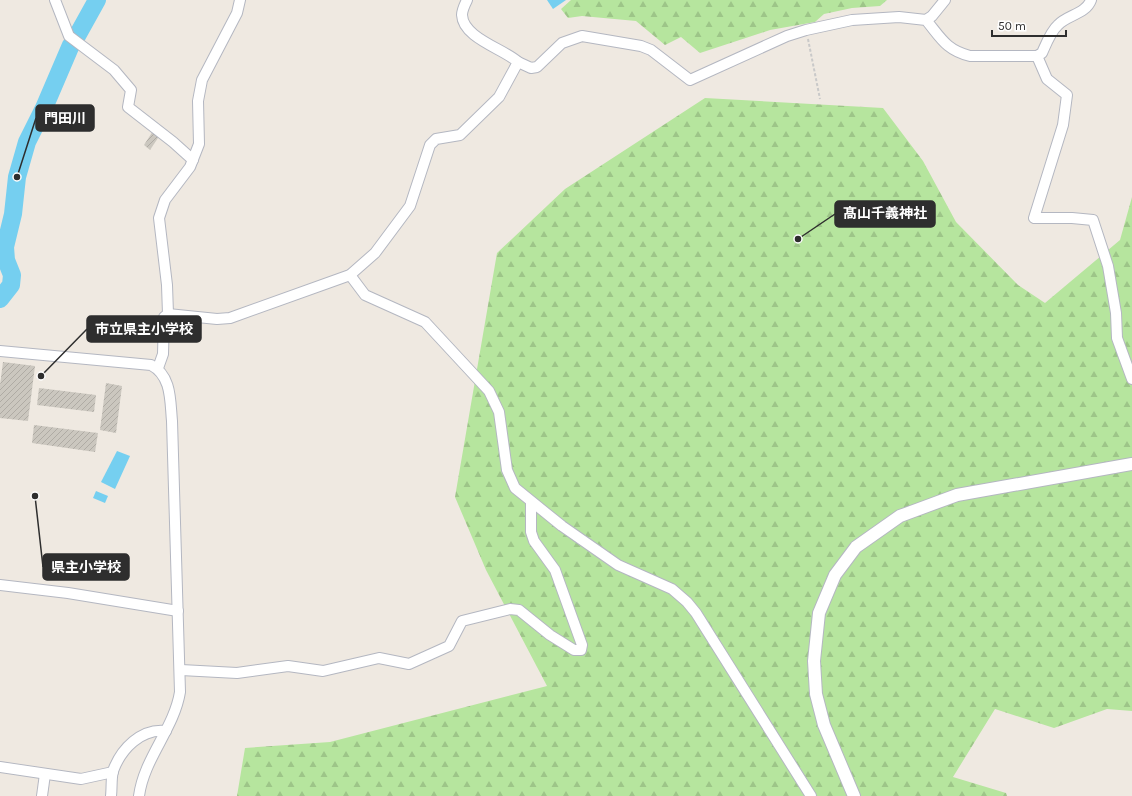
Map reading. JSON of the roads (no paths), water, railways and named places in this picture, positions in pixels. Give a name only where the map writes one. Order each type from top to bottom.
[{"type":"street","points":[[55,0],[69,36],[114,70],[131,90],[128,107],[173,142],[193,160]]},
{"type":"street","points":[[158,368],[163,354],[164,317],[168,314],[167,285],[159,218],[165,200],[190,167],[199,144],[198,101],[202,80],[237,13],[240,0]]},
{"type":"street","points":[[467,0],[462,15],[466,26],[475,36],[511,56],[518,62],[531,68],[537,66],[562,43],[582,36],[641,46],[651,50],[690,80],[787,36],[806,30],[852,20],[899,16],[926,20],[953,51],[960,54],[970,56],[1038,56],[1042,53],[1058,25],[1090,4],[1091,0]]},
{"type":"street","points":[[926,20],[932,16],[945,0]]},
{"type":"street","points":[[1038,56],[1047,79],[1066,94],[1063,125],[1034,218],[1072,218],[1093,220],[1108,266],[1116,313],[1117,338],[1132,379]]},
{"type":"street","points":[[168,314],[218,319],[230,318],[350,275],[375,252],[410,206],[430,145],[436,139],[460,135],[499,97],[518,62]]},
{"type":"street","points":[[350,275],[365,295],[425,322],[489,391],[499,412],[507,470],[515,488],[562,526],[618,564],[672,589],[687,602],[696,613],[811,796]]},
{"type":"street","points":[[0,350],[143,363],[158,368],[168,384],[172,421],[181,670],[178,703],[166,732],[148,766],[141,785],[139,796]]},
{"type":"street","points":[[854,796],[824,725],[816,694],[814,661],[819,613],[835,575],[856,547],[900,516],[957,495],[1132,464]]},
{"type":"street","points":[[181,670],[238,673],[288,666],[323,671],[379,658],[409,664],[449,646],[462,621],[510,609],[519,610],[550,635],[574,650],[581,650],[582,645],[555,570],[534,541],[531,532],[531,502]]},
{"type":"street","points":[[0,585],[68,593],[178,611]]},
{"type":"street","points":[[111,796],[113,772],[130,744],[140,736],[159,730],[166,732]]},
{"type":"street","points":[[0,767],[81,779],[113,772]]},
{"type":"street","points":[[42,796],[45,774]]},
{"type":"water","points":[[547,0],[566,0],[553,9]]},
{"type":"water","points":[[117,451],[130,456],[115,489],[101,482]]},
{"type":"water","points":[[96,491],[108,496],[105,503],[93,498]]},
{"type":"waterway","points":[[77,36],[97,0]]},
{"type":"waterway","points":[[0,299],[11,285],[12,275],[6,260],[5,247],[13,214],[17,177],[27,142],[44,108],[71,45]]},
{"type":"place","name":"門田川","points":[[17,177]]},
{"type":"place","name":"髙山千義神社","points":[[798,239]]},
{"type":"place","name":"市立県主小学校","points":[[41,376]]},
{"type":"place","name":"県主小学校","points":[[35,496]]}]
